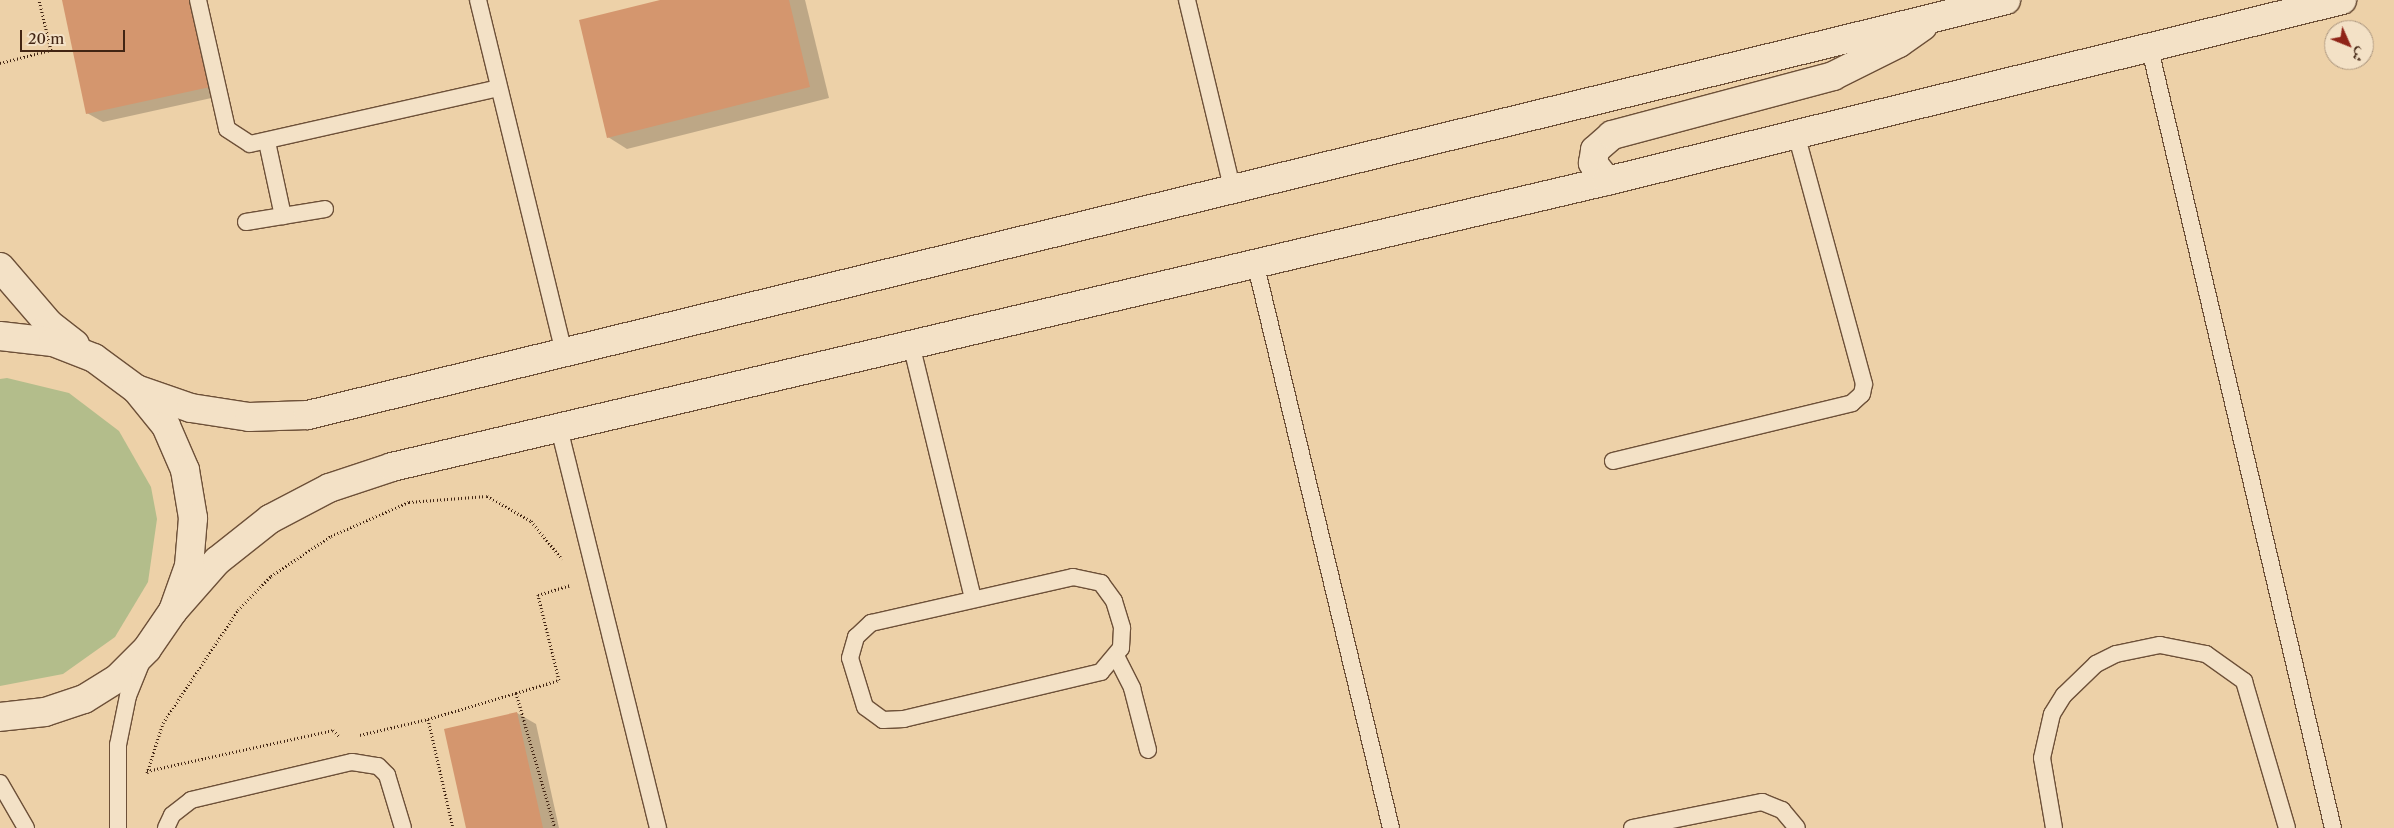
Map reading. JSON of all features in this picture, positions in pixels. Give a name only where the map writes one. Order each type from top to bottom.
[{"type":"street","points":[[136,389],[191,408],[249,417],[308,415],[1232,187],[2006,0]]},
{"type":"street","points":[[0,717],[45,712],[84,698],[118,678],[148,649],[173,611],[217,561],[247,537],[270,520],[329,488],[392,467],[1255,262],[1606,181],[2149,45],[2342,0]]},
{"type":"street","points":[[1606,181],[1594,163],[1595,150],[1612,135],[1834,76],[1900,43],[1934,18]]},
{"type":"street","points":[[0,266],[49,324],[136,389],[166,426],[185,470],[193,518],[189,566],[173,611]]},
{"type":"street","points":[[0,336],[53,342],[94,358]]},
{"type":"lane","points":[[198,0],[227,129],[241,142],[268,142],[499,88]]},
{"type":"lane","points":[[478,0],[564,353]]},
{"type":"lane","points":[[1187,0],[1232,187]]},
{"type":"lane","points":[[2149,45],[2333,828]]},
{"type":"lane","points":[[1613,461],[1852,403],[1862,394],[1864,384],[1796,133]]},
{"type":"lane","points":[[268,142],[283,216]]},
{"type":"lane","points":[[246,222],[325,209]]},
{"type":"lane","points":[[1255,262],[1391,828]]},
{"type":"lane","points":[[910,344],[973,598]]},
{"type":"lane","points":[[559,428],[598,577],[658,828]]},
{"type":"lane","points":[[1073,577],[1090,578],[1100,583],[1114,601],[1123,638],[1117,658],[1101,672],[914,717],[888,720],[872,714],[859,698],[850,658],[862,629],[881,618],[973,598],[1073,577]]},
{"type":"lane","points":[[2054,828],[2042,758],[2056,708],[2078,678],[2096,664],[2116,654],[2160,645],[2206,654],[2244,681],[2287,828]]},
{"type":"lane","points":[[118,828],[118,745],[128,696],[148,649]]},
{"type":"lane","points":[[1117,658],[1132,688],[1148,750]]},
{"type":"lane","points":[[166,828],[172,815],[191,800],[365,762],[387,774],[404,828]]},
{"type":"lane","points":[[0,783],[26,828]]},
{"type":"lane","points":[[1632,828],[1762,802],[1782,810],[1797,828]]},
{"type":"path","points":[[0,63],[51,50],[39,0]]},
{"type":"path","points":[[145,781],[163,722],[238,610],[271,576],[331,536],[409,502],[487,496],[531,522],[567,567]]},
{"type":"path","points":[[568,577],[568,586]]},
{"type":"path","points":[[428,719],[559,680],[538,595],[598,577]]},
{"type":"path","points":[[516,693],[555,828]]},
{"type":"green space","points":[[7,378],[69,393],[119,431],[151,487],[157,519],[148,582],[115,637],[63,674],[0,686],[0,379]]},
{"type":"building","points":[[62,0],[191,0],[210,87],[86,114]]},
{"type":"building","points":[[660,0],[789,0],[810,87],[607,138],[579,20]]},
{"type":"building","points":[[517,712],[543,828],[466,828],[444,729]]}]
